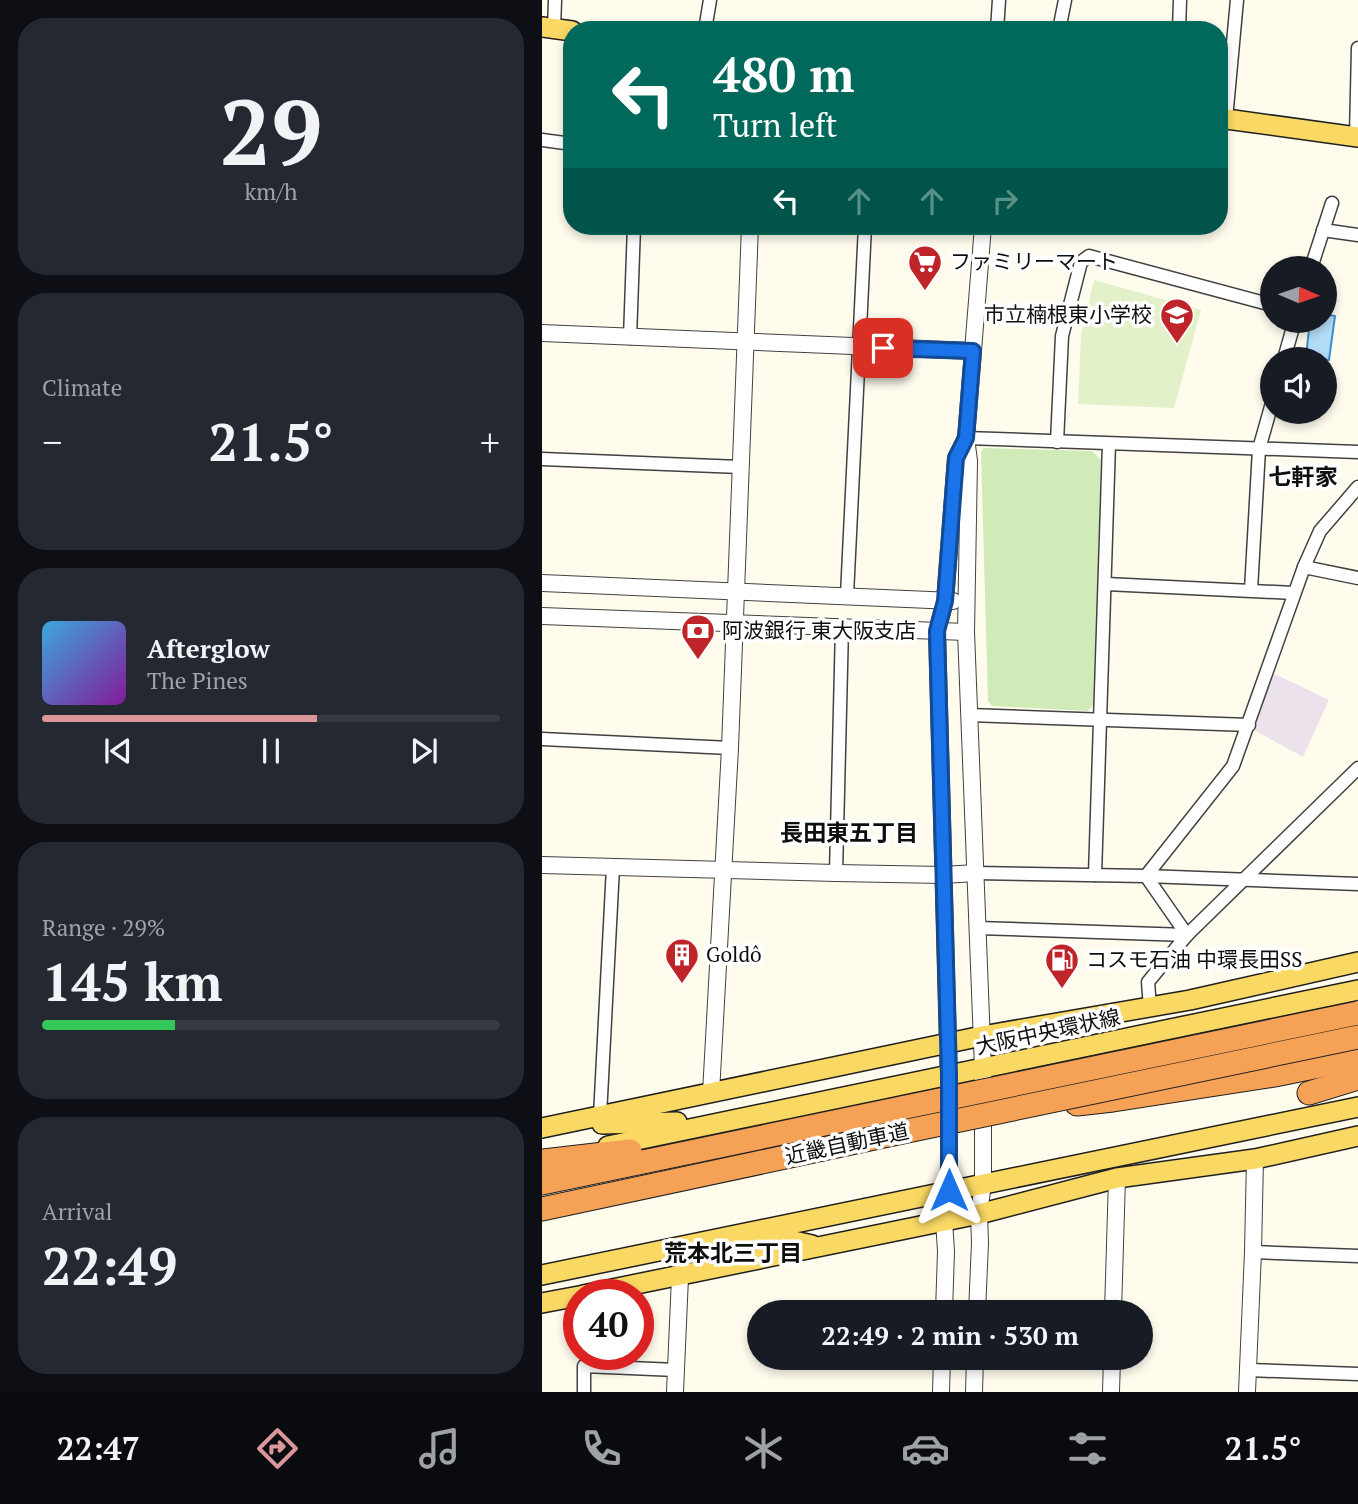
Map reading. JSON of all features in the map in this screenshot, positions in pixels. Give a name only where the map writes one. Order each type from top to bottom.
[{"type":"highway","name":"近畿自動車道","points":[[542,1183],[1358,1013]]},
{"type":"highway","name":"近畿自動車道","points":[[542,1209],[1358,1037]]},
{"type":"highway","points":[[1024,1106],[1124,1099],[1275,1075],[1358,1058]]},
{"type":"highway","points":[[1309,1093],[1358,1078]]},
{"type":"highway","points":[[542,1160],[649,1149],[906,1107]]},
{"type":"highway","points":[[542,1217],[635,1189]]},
{"type":"main road","points":[[1228,120],[1357,137]]},
{"type":"main road","points":[[549,1127],[982,1036],[1150,1007],[1358,962]]},
{"type":"main road","points":[[1275,1007],[1311,988],[1358,972]]},
{"type":"main road","name":"大阪中央環状線","points":[[542,1160],[1358,990]]},
{"type":"main road","points":[[542,1275],[1358,1107]]},
{"type":"main road","points":[[549,1127],[730,1121]]},
{"type":"main road","points":[[654,1282],[979,1214],[1117,1178],[1255,1159],[1358,1136]]},
{"type":"main road","points":[[717,1239],[793,1241],[820,1247]]},
{"type":"main road","points":[[542,1303],[563,1299]]},
{"type":"street","points":[[555,0],[556,29]]},
{"type":"street","points":[[706,21],[710,0]]},
{"type":"street","points":[[998,21],[999,0]]},
{"type":"street","points":[[1061,21],[1065,0]]},
{"type":"street","points":[[1179,21],[1180,0]]},
{"type":"street","points":[[1228,76],[1237,0]]},
{"type":"street","points":[[1357,137],[1358,48]]},
{"type":"street","points":[[542,139],[563,142]]},
{"type":"street","points":[[1315,256],[1332,203]]},
{"type":"street","points":[[1323,230],[1358,235]]},
{"type":"street","points":[[630,338],[634,235]]},
{"type":"street","points":[[711,1093],[730,748],[750,235]]},
{"type":"street","points":[[847,595],[865,235]]},
{"type":"street","points":[[978,1300],[979,1214],[983,1183],[983,1069],[966,632],[969,461],[966,438],[982,235]]},
{"type":"street","points":[[1057,442],[1062,337],[1081,262],[1089,256],[1260,302]]},
{"type":"street","points":[[542,334],[973,351]]},
{"type":"street","points":[[1251,590],[1259,449],[1266,424]]},
{"type":"street","points":[[966,438],[1357,452],[1358,446]]},
{"type":"street","points":[[944,1300],[944,1221],[949,1190],[949,1075],[937,631],[945,601],[956,458],[966,438]]},
{"type":"street","points":[[1095,875],[1109,444]]},
{"type":"street","points":[[542,459],[740,467]]},
{"type":"street","points":[[1146,876],[1233,765],[1294,593],[1320,531],[1358,487]]},
{"type":"street","points":[[1304,567],[1358,578]]},
{"type":"street","points":[[542,583],[966,602]]},
{"type":"street","points":[[1106,584],[1294,593]]},
{"type":"street","points":[[542,616],[966,632]]},
{"type":"street","points":[[836,873],[842,628]]},
{"type":"street","points":[[970,715],[1248,725]]},
{"type":"street","points":[[542,739],[730,748]]},
{"type":"street","points":[[1150,1007],[1148,982],[1187,935],[1358,768]]},
{"type":"street","points":[[542,865],[943,875],[976,873],[1146,876],[1358,884]]},
{"type":"street","points":[[600,1116],[613,867]]},
{"type":"street","points":[[1146,876],[1187,935]]},
{"type":"street","points":[[978,928],[1187,935]]},
{"type":"street","points":[[1247,1392],[1255,1159]]},
{"type":"street","points":[[1113,1300],[1117,1178]]},
{"type":"street","points":[[1253,1252],[1358,1255]]},
{"type":"street","points":[[675,1392],[680,1277]]},
{"type":"street","points":[[584,1392],[584,1366],[676,1370]]},
{"type":"street","points":[[941,1392],[942,1370]]},
{"type":"street","points":[[974,1392],[975,1370]]},
{"type":"street","points":[[1111,1392],[1112,1370]]},
{"type":"street","points":[[1248,1370],[1358,1374]]},
{"type":"shaded area","points":[[1273,673],[1329,700],[1303,757],[1254,730]]},
{"type":"green space","points":[[1094,280],[1201,310],[1174,408],[1078,404],[1081,335]]},
{"type":"green space","points":[[984,448],[1092,451],[1101,460],[1093,705],[1088,711],[992,706],[988,701],[981,452]]},
{"type":"water","points":[[1309,333],[1333,333],[1331,347],[1307,347]]},
{"type":"place","name":"ファミリーマート","points":[[925,292]]},
{"type":"place","name":"市立楠根東小学校","points":[[1177,345]]},
{"type":"place","name":"阿波銀行 東大阪支店","points":[[698,661]]},
{"type":"place","name":"Goldô","points":[[682,985]]},
{"type":"place","name":"コスモ石油 中環長田SS","points":[[1062,990]]},
{"type":"district","name":"七軒家","points":[[1303,477]]},
{"type":"district","name":"長田東五丁目","points":[[849,833]]},
{"type":"district","name":"荒本北三丁目","points":[[733,1253]]},
{"type":"route","points":[[883,348],[973,351],[966,438],[956,458],[945,601],[937,631],[949,1075],[949,1190]]}]
